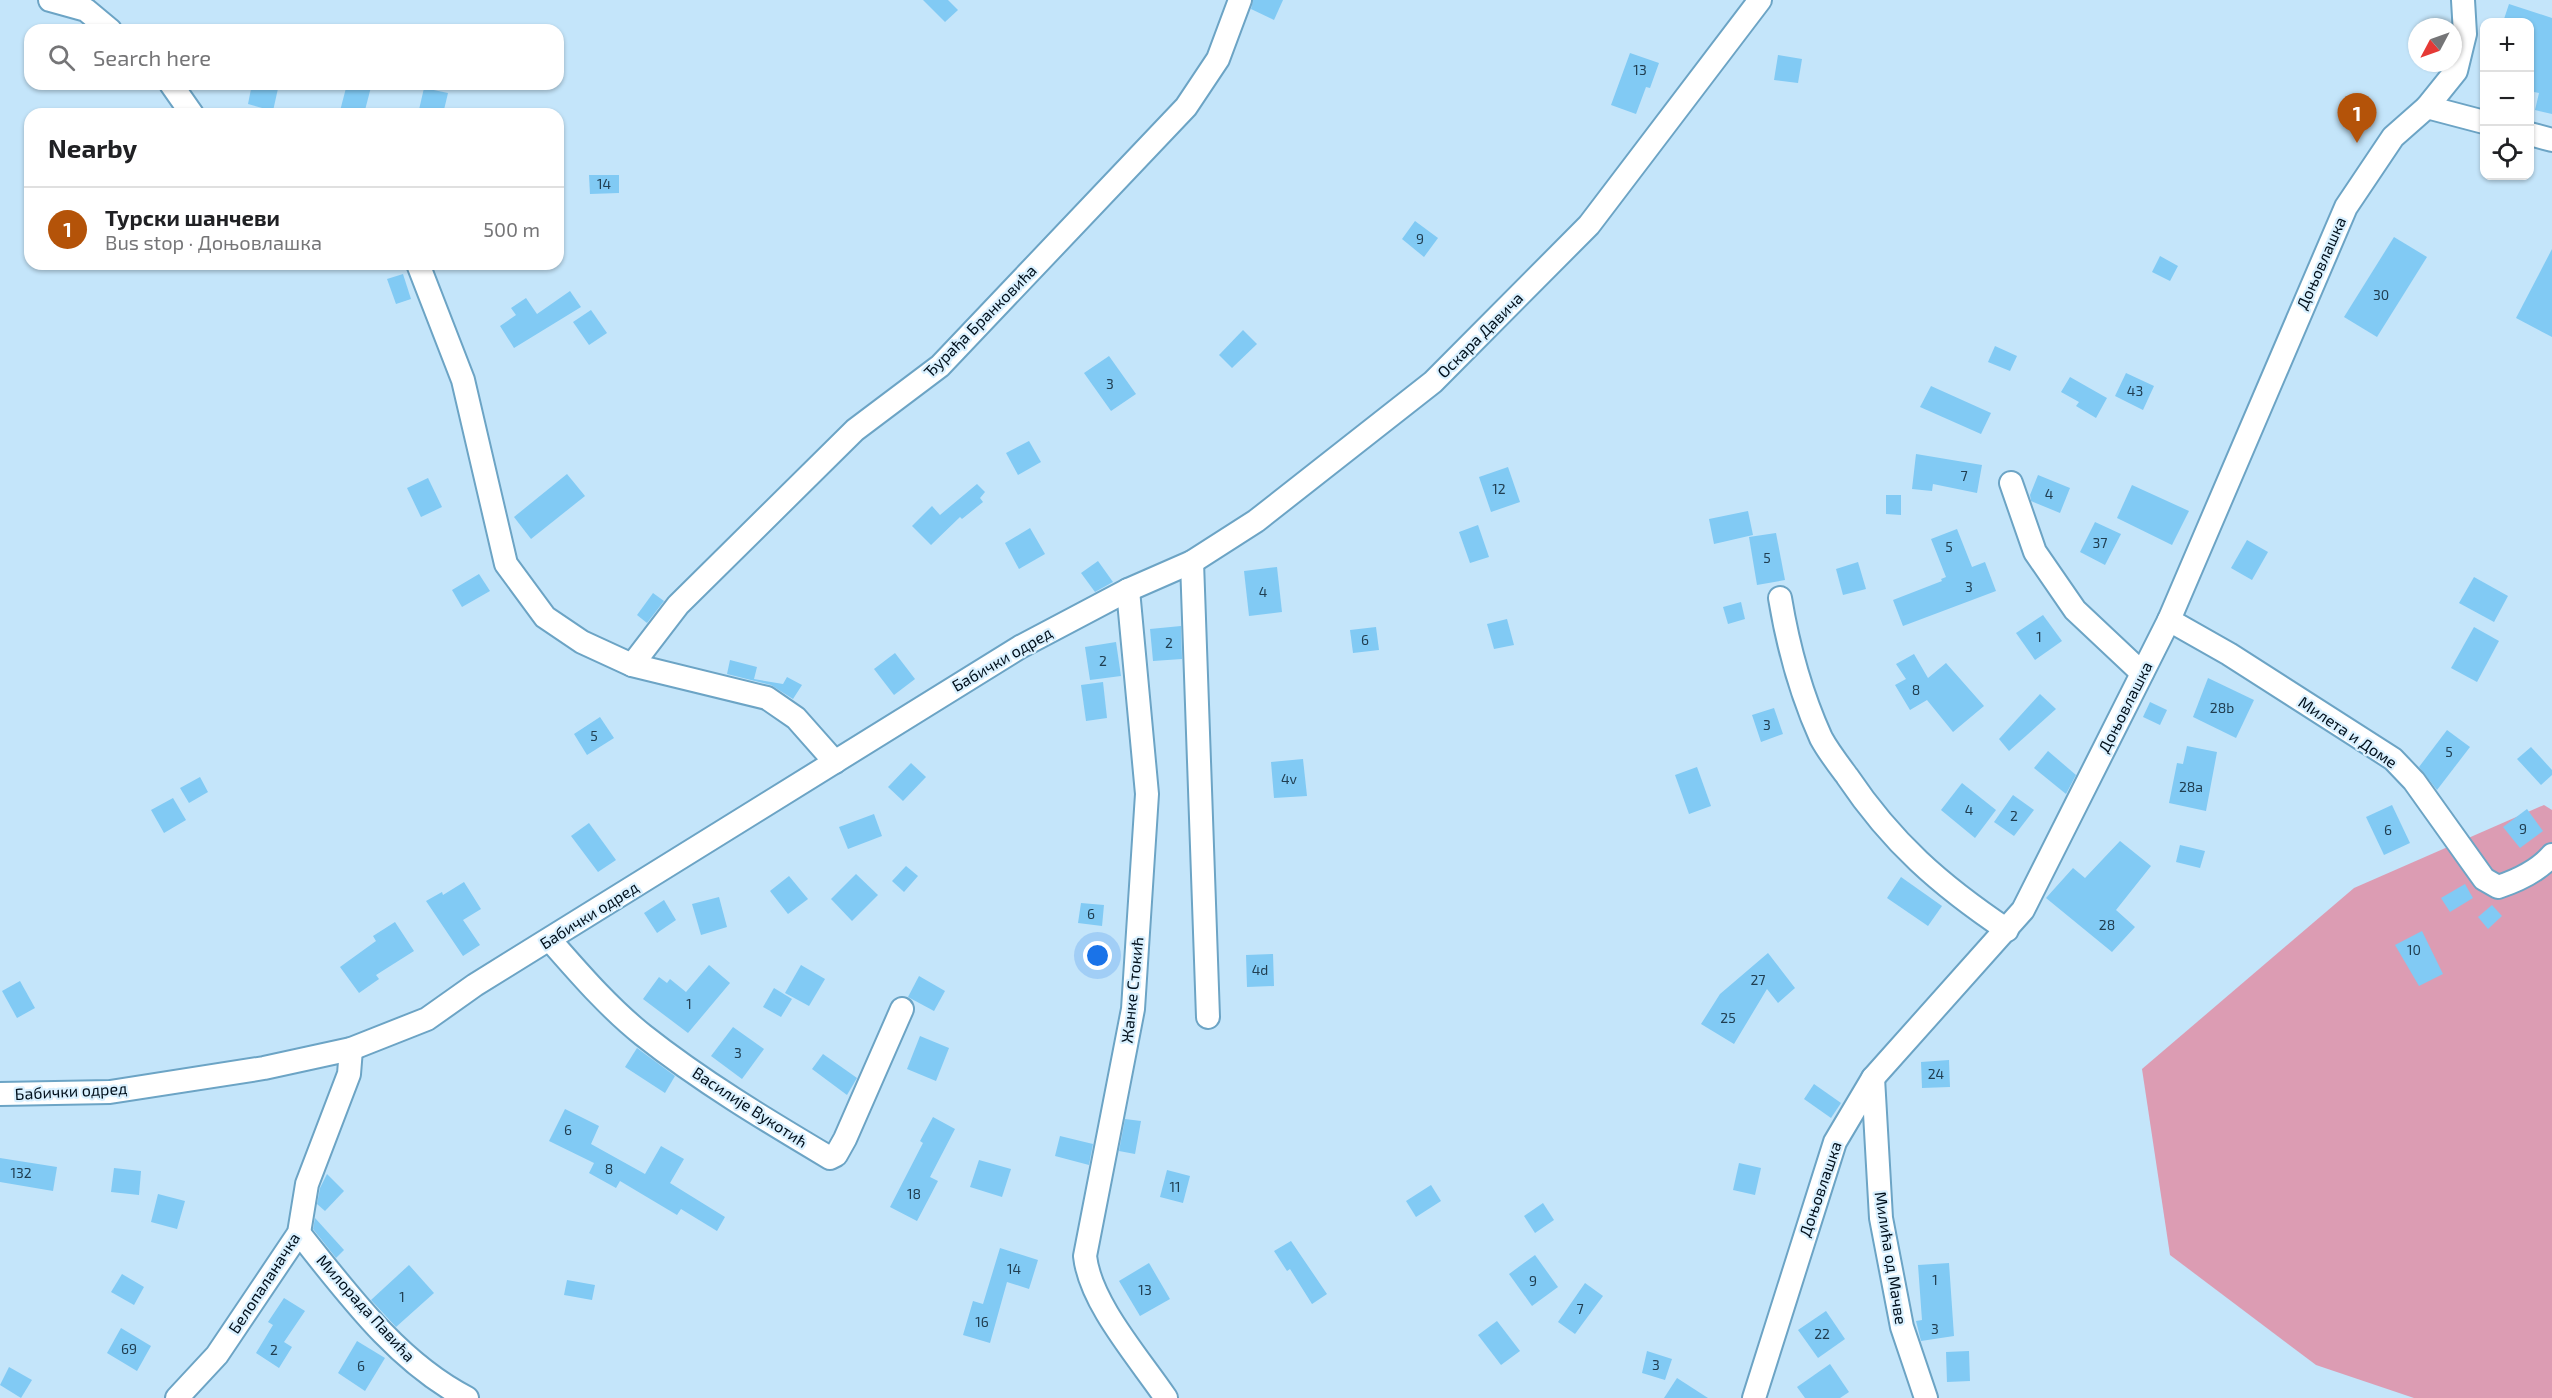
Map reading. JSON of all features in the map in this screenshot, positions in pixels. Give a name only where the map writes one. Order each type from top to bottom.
[{"type":"street","points":[[50,0],[86,10],[103,24]]},
{"type":"street","name":"Ђурађа Бранковића","points":[[632,665],[678,604],[855,430],[940,366],[1186,107],[1218,59],[1240,0]]},
{"type":"street","name":"Оскара Давича","points":[[1128,591],[1192,562],[1256,521],[1433,382],[1589,225],[1760,0]]},
{"type":"street","name":"Доњовлашка","points":[[1754,1398],[1835,1142],[1873,1078],[2007,930],[2023,909],[2169,620],[2224,487],[2346,207],[2393,137],[2427,107],[2456,71],[2465,34],[2463,0]]},
{"type":"street","points":[[175,90],[188,108]]},
{"type":"street","points":[[2427,107],[2480,121]]},
{"type":"street","points":[[2534,135],[2552,140]]},
{"type":"street","points":[[420,270],[463,380],[506,564],[545,617],[582,642],[632,665],[767,698],[796,718],[835,762]]},
{"type":"street","points":[[2011,483],[2035,552],[2075,610],[2142,673]]},
{"type":"street","points":[[1192,562],[1208,1017]]},
{"type":"street","name":"Бабички одред","points":[[0,1094],[110,1092],[264,1068],[351,1049],[427,1018],[475,985],[1020,647],[1128,591]]},
{"type":"street","name":"Жанке Стокић","points":[[1128,591],[1147,794],[1133,1009],[1085,1256],[1087,1276],[1119,1329],[1166,1398]]},
{"type":"street","points":[[1780,598],[1789,649],[1822,739],[1869,810],[1921,866],[1959,898],[2007,930]]},
{"type":"street","name":"Милета и Доме","points":[[2169,620],[2229,654],[2393,759],[2414,781],[2484,879],[2498,887],[2512,883],[2541,867],[2552,855]]},
{"type":"street","name":"Василије Вукотић","points":[[549,940],[594,989],[642,1034],[758,1116],[830,1158],[836,1155],[845,1139],[902,1009]]},
{"type":"street","name":"Белопаланачка","points":[[177,1398],[217,1355],[299,1233],[307,1184],[347,1080],[351,1049]]},
{"type":"street","name":"Милића од Мачве","points":[[1873,1078],[1881,1218],[1902,1327],[1926,1398]]},
{"type":"street","name":"Милорада Павића","points":[[299,1233],[386,1335],[421,1368],[467,1398]]},
{"type":"shaded area","points":[[2544,805],[2552,810],[2552,1398],[2414,1398],[2316,1365],[2170,1255],[2142,1069],[2354,888]]},
{"type":"building","points":[[923,0],[948,0],[958,10],[945,22]]},
{"type":"building","points":[[1253,0],[1283,0],[1274,20],[1251,9]]},
{"type":"building","points":[[2509,4],[2552,18],[2552,114],[2535,110],[2539,93],[2534,92],[2534,18],[2504,18]]},
{"type":"building","points":[[1630,53],[1659,63],[1650,88],[1646,87],[1636,114],[1611,105]]},
{"type":"building","points":[[1778,55],[1802,59],[1798,83],[1774,80]]},
{"type":"building","points":[[251,90],[278,90],[274,108],[248,104]]},
{"type":"building","points":[[345,90],[370,90],[366,108],[341,108]]},
{"type":"building","points":[[424,90],[448,93],[444,108],[419,108]]},
{"type":"building","points":[[589,175],[619,175],[619,193],[590,194]]},
{"type":"building","points":[[1415,221],[1438,238],[1424,257],[1402,239]]},
{"type":"building","points":[[2394,237],[2427,257],[2377,337],[2344,317]]},
{"type":"building","points":[[2552,249],[2552,337],[2516,318]]},
{"type":"building","points":[[2160,256],[2178,266],[2170,281],[2152,272]]},
{"type":"building","points":[[403,274],[411,299],[396,304],[387,279]]},
{"type":"building","points":[[570,291],[581,307],[514,348],[500,326],[516,315],[511,308],[526,298],[537,314]]},
{"type":"building","points":[[591,310],[607,333],[589,345],[573,322]]},
{"type":"building","points":[[1243,330],[1257,344],[1232,368],[1219,355]]},
{"type":"building","points":[[1995,346],[2017,356],[2010,371],[1988,362]]},
{"type":"building","points":[[1109,356],[1136,394],[1111,411],[1084,373]]},
{"type":"building","points":[[2126,373],[2154,386],[2143,410],[2115,396]]},
{"type":"building","points":[[2070,377],[2107,398],[2096,418],[2076,406],[2079,402],[2061,392]]},
{"type":"building","points":[[1931,386],[1991,413],[1981,434],[1920,407]]},
{"type":"building","points":[[1029,441],[1041,462],[1018,475],[1006,453]]},
{"type":"building","points":[[1916,454],[1982,465],[1977,493],[1933,484],[1932,491],[1912,489]]},
{"type":"building","points":[[1508,467],[1520,502],[1491,512],[1479,477]]},
{"type":"building","points":[[567,474],[585,496],[531,539],[514,517]]},
{"type":"building","points":[[2038,475],[2070,488],[2060,513],[2031,501],[2030,495]]},
{"type":"building","points":[[428,478],[442,507],[421,517],[407,488]]},
{"type":"building","points":[[977,484],[985,492],[980,498],[983,502],[962,519],[960,517],[931,545],[912,526],[932,506],[940,515]]},
{"type":"building","points":[[2132,485],[2189,511],[2172,545],[2117,518]]},
{"type":"building","points":[[1886,495],[1901,495],[1901,515],[1886,514]]},
{"type":"building","points":[[1748,511],[1753,535],[1714,544],[1709,519]]},
{"type":"building","points":[[2095,522],[2121,534],[2105,565],[2080,552]]},
{"type":"building","points":[[1478,525],[1489,557],[1470,563],[1459,532]]},
{"type":"building","points":[[1030,528],[1045,554],[1019,569],[1005,543]]},
{"type":"building","points":[[1957,529],[1972,567],[1985,562],[1996,591],[1903,626],[1893,600],[1942,581],[1941,579],[1946,577],[1931,539]]},
{"type":"building","points":[[1776,533],[1785,580],[1757,585],[1749,537]]},
{"type":"building","points":[[2247,540],[2268,552],[2252,580],[2231,568]]},
{"type":"building","points":[[1098,561],[1113,582],[1095,592],[1081,573]]},
{"type":"building","points":[[1858,562],[1866,589],[1843,595],[1836,569]]},
{"type":"building","points":[[1277,567],[1282,612],[1249,616],[1244,571]]},
{"type":"building","points":[[479,574],[490,591],[462,607],[452,590]]},
{"type":"building","points":[[2474,577],[2508,596],[2494,622],[2459,603]]},
{"type":"building","points":[[653,593],[664,601],[647,623],[637,615]]},
{"type":"building","points":[[1741,602],[1745,619],[1728,624],[1723,607]]},
{"type":"building","points":[[2043,615],[2062,641],[2035,660],[2016,633]]},
{"type":"building","points":[[1507,619],[1514,645],[1494,649],[1487,624]]},
{"type":"building","points":[[1181,626],[1182,659],[1153,661],[1150,629]]},
{"type":"building","points":[[1376,627],[1379,650],[1353,653],[1350,630]]},
{"type":"building","points":[[2474,627],[2499,641],[2477,682],[2451,668]]},
{"type":"building","points":[[1116,642],[1121,676],[1090,680],[1085,647]]},
{"type":"building","points":[[895,653],[915,679],[894,695],[874,669]]},
{"type":"building","points":[[1914,654],[1928,678],[1946,663],[1984,706],[1953,732],[1927,700],[1910,710],[1895,685],[1906,679],[1896,664]]},
{"type":"building","points":[[730,660],[757,667],[754,679],[783,684],[787,677],[802,685],[793,699],[771,685],[727,674]]},
{"type":"building","points":[[2208,678],[2254,700],[2236,738],[2193,717]]},
{"type":"building","points":[[1103,682],[1107,718],[1086,721],[1081,685]]},
{"type":"building","points":[[2040,694],[2056,709],[2009,751],[1999,739]]},
{"type":"building","points":[[2150,702],[2167,710],[2160,725],[2143,717]]},
{"type":"building","points":[[1774,708],[1783,734],[1761,742],[1752,715]]},
{"type":"building","points":[[600,717],[614,738],[587,755],[574,734]]},
{"type":"building","points":[[2447,730],[2470,747],[2437,790],[2419,767]]},
{"type":"building","points":[[2187,746],[2217,752],[2206,811],[2169,803],[2177,763],[2183,764]]},
{"type":"building","points":[[2531,747],[2552,770],[2552,775],[2541,785],[2517,759]]},
{"type":"building","points":[[2048,751],[2076,775],[2066,794],[2034,768]]},
{"type":"building","points":[[1303,759],[1307,796],[1274,798],[1271,762]]},
{"type":"building","points":[[911,763],[926,777],[903,801],[888,787]]},
{"type":"building","points":[[1697,767],[1711,806],[1689,814],[1675,775]]},
{"type":"building","points":[[200,777],[208,792],[189,803],[180,788]]},
{"type":"building","points":[[1962,783],[1996,810],[1975,838],[1941,810]]},
{"type":"building","points":[[2013,795],[2034,810],[2014,836],[1994,822]]},
{"type":"building","points":[[173,798],[186,820],[164,833],[151,810]]},
{"type":"building","points":[[2392,805],[2410,843],[2384,855],[2366,817]]},
{"type":"building","points":[[2527,809],[2543,831],[2520,848],[2503,827]]},
{"type":"building","points":[[874,814],[882,836],[848,849],[839,827]]},
{"type":"building","points":[[589,823],[616,860],[598,872],[571,836]]},
{"type":"building","points":[[2120,841],[2151,866],[2116,910],[2135,927],[2112,952],[2046,898],[2073,868],[2085,878]]},
{"type":"building","points":[[2180,845],[2205,851],[2200,868],[2176,862]]},
{"type":"building","points":[[906,866],[918,876],[904,892],[892,881]]},
{"type":"building","points":[[856,874],[878,895],[852,921],[831,899]]},
{"type":"building","points":[[789,876],[808,899],[788,914],[770,891]]},
{"type":"building","points":[[1901,877],[1942,906],[1928,926],[1887,898]]},
{"type":"building","points":[[464,882],[481,909],[463,920],[480,945],[463,956],[426,901],[442,892],[443,895]]},
{"type":"building","points":[[2465,884],[2473,898],[2450,912],[2441,898]]},
{"type":"building","points":[[719,897],[727,927],[701,935],[692,904]]},
{"type":"building","points":[[664,900],[676,920],[657,933],[644,913]]},
{"type":"building","points":[[1081,903],[1104,905],[1102,926],[1078,923]]},
{"type":"building","points":[[2492,905],[2502,916],[2488,929],[2478,917]]},
{"type":"building","points":[[395,922],[414,951],[376,975],[379,979],[359,993],[340,967],[376,941],[373,936]]},
{"type":"building","points":[[2422,931],[2443,974],[2419,986],[2395,945]]},
{"type":"building","points":[[1768,953],[1795,988],[1778,1003],[1767,989],[1734,1044],[1701,1024],[1720,994]]},
{"type":"building","points":[[1273,954],[1274,986],[1247,987],[1246,955]]},
{"type":"building","points":[[709,965],[730,983],[688,1033],[643,999],[659,977],[667,983],[670,979],[686,992]]},
{"type":"building","points":[[801,965],[825,979],[809,1006],[785,993]]},
{"type":"building","points":[[919,976],[945,991],[934,1011],[908,997]]},
{"type":"building","points":[[20,981],[35,1008],[17,1018],[2,991]]},
{"type":"building","points":[[774,988],[792,999],[781,1017],[763,1007]]},
{"type":"building","points":[[733,1027],[764,1049],[742,1079],[711,1056]]},
{"type":"building","points":[[920,1036],[949,1048],[936,1081],[907,1069]]},
{"type":"building","points":[[637,1048],[675,1076],[665,1093],[625,1067]]},
{"type":"building","points":[[823,1054],[857,1078],[847,1095],[812,1069]]},
{"type":"building","points":[[1949,1060],[1950,1087],[1922,1088],[1921,1062]]},
{"type":"building","points":[[1814,1084],[1841,1103],[1831,1118],[1804,1099]]},
{"type":"building","points":[[565,1109],[599,1126],[591,1144],[645,1174],[661,1146],[684,1159],[670,1183],[725,1217],[717,1231],[681,1209],[677,1215],[620,1181],[616,1188],[589,1173],[594,1163],[549,1141]]},
{"type":"building","points":[[933,1117],[955,1129],[930,1177],[938,1181],[917,1221],[890,1207],[923,1143],[920,1141]]},
{"type":"building","points":[[1125,1119],[1141,1121],[1135,1154],[1119,1151]]},
{"type":"building","points":[[1060,1136],[1093,1144],[1089,1165],[1055,1156]]},
{"type":"building","points":[[0,1158],[57,1167],[53,1191],[0,1182]]},
{"type":"building","points":[[979,1160],[1011,1169],[1002,1197],[970,1187]]},
{"type":"building","points":[[1739,1163],[1761,1168],[1755,1195],[1733,1190]]},
{"type":"building","points":[[114,1168],[141,1171],[139,1195],[111,1192]]},
{"type":"building","points":[[1167,1170],[1190,1176],[1183,1203],[1160,1197]]},
{"type":"building","points":[[327,1174],[344,1191],[325,1211],[317,1204],[320,1188]]},
{"type":"building","points":[[1431,1185],[1441,1201],[1416,1217],[1406,1201]]},
{"type":"building","points":[[158,1194],[185,1201],[177,1229],[151,1222]]},
{"type":"building","points":[[1543,1203],[1554,1220],[1535,1233],[1524,1216]]},
{"type":"building","points":[[315,1218],[344,1250],[336,1258],[313,1229]]},
{"type":"building","points":[[1291,1241],[1327,1294],[1312,1304],[1290,1269],[1287,1271],[1274,1251]]},
{"type":"building","points":[[1000,1248],[1038,1260],[1029,1289],[1007,1282],[990,1343],[963,1335],[973,1301],[983,1304]]},
{"type":"building","points":[[1535,1255],[1558,1287],[1532,1306],[1509,1274]]},
{"type":"building","points":[[1149,1263],[1170,1299],[1140,1316],[1119,1281]]},
{"type":"building","points":[[1949,1263],[1954,1336],[1921,1341],[1916,1321],[1922,1320],[1918,1265]]},
{"type":"building","points":[[409,1265],[434,1293],[396,1327],[371,1300]]},
{"type":"building","points":[[122,1274],[144,1287],[134,1305],[111,1292]]},
{"type":"building","points":[[567,1280],[595,1285],[592,1300],[564,1295]]},
{"type":"building","points":[[1585,1283],[1603,1296],[1575,1334],[1558,1322]]},
{"type":"building","points":[[284,1298],[305,1311],[284,1342],[292,1347],[279,1368],[256,1353],[273,1325],[268,1322]]},
{"type":"building","points":[[1826,1311],[1845,1339],[1818,1358],[1798,1330]]},
{"type":"building","points":[[1497,1321],[1520,1351],[1501,1365],[1478,1335]]},
{"type":"building","points":[[121,1328],[151,1346],[137,1371],[107,1353]]},
{"type":"building","points":[[357,1341],[385,1358],[365,1391],[338,1373]]},
{"type":"building","points":[[1647,1351],[1672,1359],[1665,1380],[1642,1373]]},
{"type":"building","points":[[1969,1351],[1970,1381],[1947,1382],[1946,1352]]},
{"type":"building","points":[[1830,1364],[1849,1392],[1840,1398],[1805,1398],[1797,1387]]},
{"type":"building","points":[[9,1367],[32,1380],[21,1398],[0,1385]]},
{"type":"building","points":[[1677,1378],[1708,1398],[1664,1398]]},
{"type":"place","name":"Турски шанчеви","points":[[2357,143]]}]
